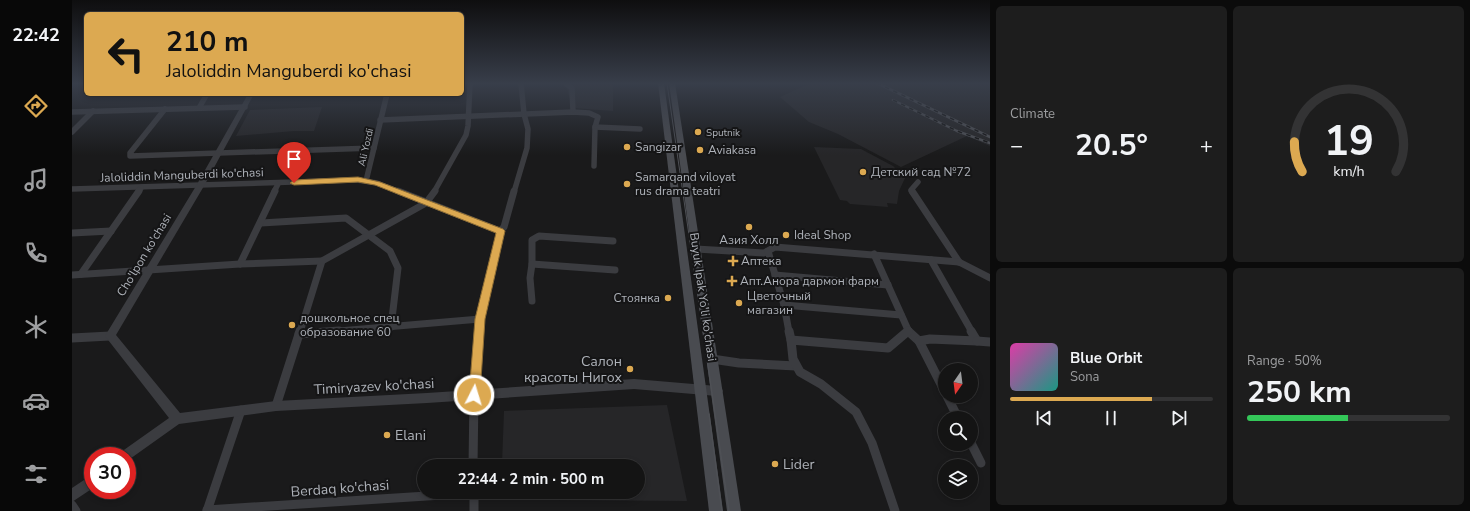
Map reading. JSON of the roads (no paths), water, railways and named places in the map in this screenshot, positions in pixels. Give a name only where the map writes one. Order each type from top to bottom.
[{"type":"main road","name":"Buyuk Ipak Yo'li ko'chasi","points":[[664,107],[716,511]]},
{"type":"main road","name":"Buyuk Ipak Yo'li ko'chasi","points":[[675,107],[734,511]]},
{"type":"street","points":[[72,112],[245,107]]},
{"type":"street","name":"Cho'lpon ko'chasi","points":[[110,336],[148,271],[201,186],[245,107]]},
{"type":"street","name":"Ali Yozdi","points":[[366,181],[384,107]]},
{"type":"street","points":[[72,275],[240,264],[322,261],[426,203],[436,190],[466,135],[469,107]]},
{"type":"street","points":[[473,459],[474,395],[480,319],[500,231],[504,227],[527,148],[528,129],[523,107]]},
{"type":"street","points":[[573,107],[573,112]]},
{"type":"street","points":[[165,109],[130,156],[374,148]]},
{"type":"street","points":[[72,132],[93,111]]},
{"type":"street","points":[[380,120],[573,112],[595,114],[598,117],[595,127],[594,166]]},
{"type":"street","points":[[595,127],[640,129]]},
{"type":"street","name":"Jaloliddin Manguberdi ko'chasi","points":[[72,189],[278,184],[358,180],[377,183],[500,231]]},
{"type":"street","points":[[918,182],[911,190],[959,262]]},
{"type":"street","points":[[240,264],[261,223],[278,184]]},
{"type":"street","points":[[81,274],[141,188]]},
{"type":"street","points":[[261,223],[346,218],[368,236],[390,251],[398,268],[391,327]]},
{"type":"street","points":[[72,233],[111,231]]},
{"type":"street","points":[[532,301],[530,278],[532,264],[532,240],[539,236],[613,241]]},
{"type":"street","points":[[696,250],[764,253],[775,247],[959,262],[990,278]]},
{"type":"street","points":[[768,252],[784,305],[793,359],[796,366],[800,372],[821,384],[856,412],[872,443],[895,511]]},
{"type":"street","points":[[874,254],[908,331],[919,341],[938,378]]},
{"type":"street","points":[[931,260],[977,341]]},
{"type":"street","points":[[276,406],[322,261]]},
{"type":"street","points":[[532,264],[615,270]]},
{"type":"street","points":[[775,275],[888,285]]},
{"type":"street","points":[[784,305],[901,315]]},
{"type":"street","points":[[299,334],[480,319]]},
{"type":"street","points":[[791,340],[888,348],[908,331]]},
{"type":"street","points":[[72,338],[110,336],[177,419],[136,448]]},
{"type":"street","points":[[919,341],[930,338],[990,342]]},
{"type":"street","points":[[712,359],[739,363],[796,366]]},
{"type":"street","name":"Timiryazev ko'chasi","points":[[177,419],[276,406],[345,403],[634,384],[717,391]]},
{"type":"street","points":[[207,511],[241,410]]},
{"type":"street","points":[[975,451],[981,463]]},
{"type":"street","points":[[72,496],[84,487]]},
{"type":"street","name":"Berdaq ko'chasi","points":[[207,511],[417,496]]},
{"type":"street","points":[[474,499],[474,511]]},
{"type":"street","points":[[72,505],[76,511]]},
{"type":"tram line","points":[[670,107],[703,332]]},
{"type":"tram line","points":[[703,331],[729,511]]},
{"type":"tram line","points":[[709,414],[722,511]]},
{"type":"railway","points":[[907,107],[957,131],[990,143]]},
{"type":"railway","points":[[927,107],[990,137]]},
{"type":"place","name":"Sputnik","points":[[698,132]]},
{"type":"place","name":"Sangizar","points":[[627,147]]},
{"type":"place","name":"Aviakasa","points":[[700,150]]},
{"type":"place","name":"Детский сад №72","points":[[863,172]]},
{"type":"place","name":"Samarqand viloyat rus drama teatri","points":[[627,184]]},
{"type":"place","name":"Азия Холл","points":[[749,227]]},
{"type":"place","name":"Ideal Shop","points":[[786,235]]},
{"type":"place","name":"Аптека","points":[[733,261]]},
{"type":"place","name":"Апт.Анора дармон фарм","points":[[732,281]]},
{"type":"place","name":"Стоянка","points":[[668,298]]},
{"type":"place","name":"Цветочный магазин","points":[[739,303]]},
{"type":"place","name":"дошкольное спец образование 60","points":[[292,325]]},
{"type":"place","name":"Салон красоты Нигох","points":[[630,369]]},
{"type":"place","name":"Elani","points":[[387,435]]},
{"type":"place","name":"Lider","points":[[775,464]]}]
